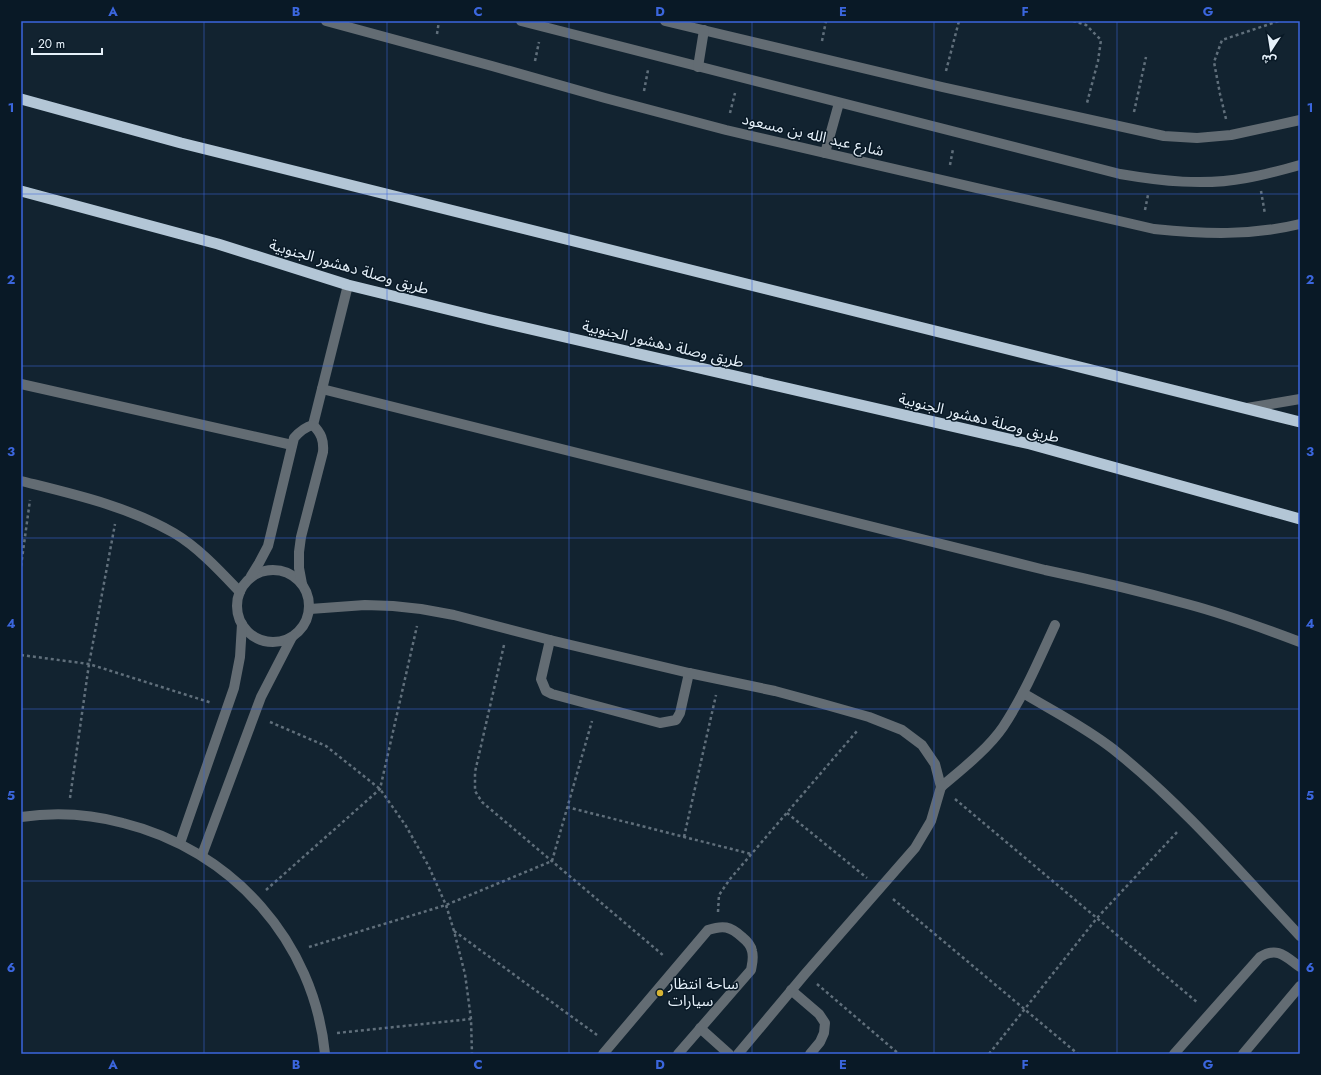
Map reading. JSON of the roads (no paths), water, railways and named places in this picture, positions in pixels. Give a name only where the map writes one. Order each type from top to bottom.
[{"type":"highway","points":[[21,99],[189,145],[1300,422]]},
{"type":"highway","name":"طريق وصلة دهشور الجنوبية","points":[[21,192],[218,244],[348,285],[479,317],[1030,444],[1300,519]]},
{"type":"street","name":"شارع عبد الله بن مسعود","points":[[326,21],[726,130],[1143,226],[1198,233],[1242,233],[1285,228],[1300,224]]},
{"type":"street","points":[[521,21],[956,133],[1120,174],[1150,180],[1204,182],[1245,178],[1300,165]]},
{"type":"street","points":[[665,21],[942,87],[1164,136],[1197,138],[1231,135],[1300,120]]},
{"type":"street","points":[[698,67],[704,30]]},
{"type":"street","points":[[825,153],[839,103]]},
{"type":"street","points":[[313,425],[348,285]]},
{"type":"street","points":[[21,384],[292,445]]},
{"type":"street","points":[[322,389],[1030,566],[1124,587],[1188,604],[1259,626],[1300,642]]},
{"type":"street","points":[[1244,409],[1300,399]]},
{"type":"street","points":[[249,579],[265,571],[283,571],[293,576],[302,584],[307,591],[310,600],[310,609],[307,621],[301,630],[282,642],[259,640],[249,633],[242,624],[237,609],[240,592],[260,563],[268,546],[294,438],[300,431],[313,425]]},
{"type":"street","points":[[302,584],[299,568],[301,537],[323,447],[322,436],[313,425]]},
{"type":"street","points":[[21,481],[86,497],[118,508],[175,534],[198,550],[240,592]]},
{"type":"street","points":[[310,609],[365,605],[394,606],[454,615],[550,640],[689,673],[775,691],[869,717],[902,730],[922,745],[935,764],[941,787],[931,821],[915,848],[791,990],[738,1054]]},
{"type":"street","points":[[180,843],[234,688],[238,673],[242,624]]},
{"type":"street","points":[[941,787],[975,758],[1002,728],[1023,693],[1055,625]]},
{"type":"street","points":[[202,855],[268,682],[292,637]]},
{"type":"street","points":[[550,640],[541,679],[546,691],[552,694],[660,723],[676,720],[680,713],[689,673]]},
{"type":"street","points":[[1023,693],[1068,719],[1112,748],[1152,782],[1189,818],[1300,936]]},
{"type":"street","points":[[21,817],[68,814],[106,818],[144,828],[180,843],[202,855],[230,876],[255,899],[276,924],[294,952],[312,992],[323,1034],[325,1054]]},
{"type":"street","points":[[603,1054],[708,930],[716,927],[726,927],[734,930],[749,943],[753,961],[751,970],[678,1054]]},
{"type":"street","points":[[1174,1054],[1260,957],[1267,952],[1282,953],[1300,967]]},
{"type":"street","points":[[1243,1054],[1300,986]]},
{"type":"street","points":[[791,990],[819,1014],[825,1023],[824,1033],[820,1042],[810,1054]]},
{"type":"street","points":[[700,1028],[729,1054]]},
{"type":"place","name":"ساحة انتظار سيارات","points":[[660,993]]}]
